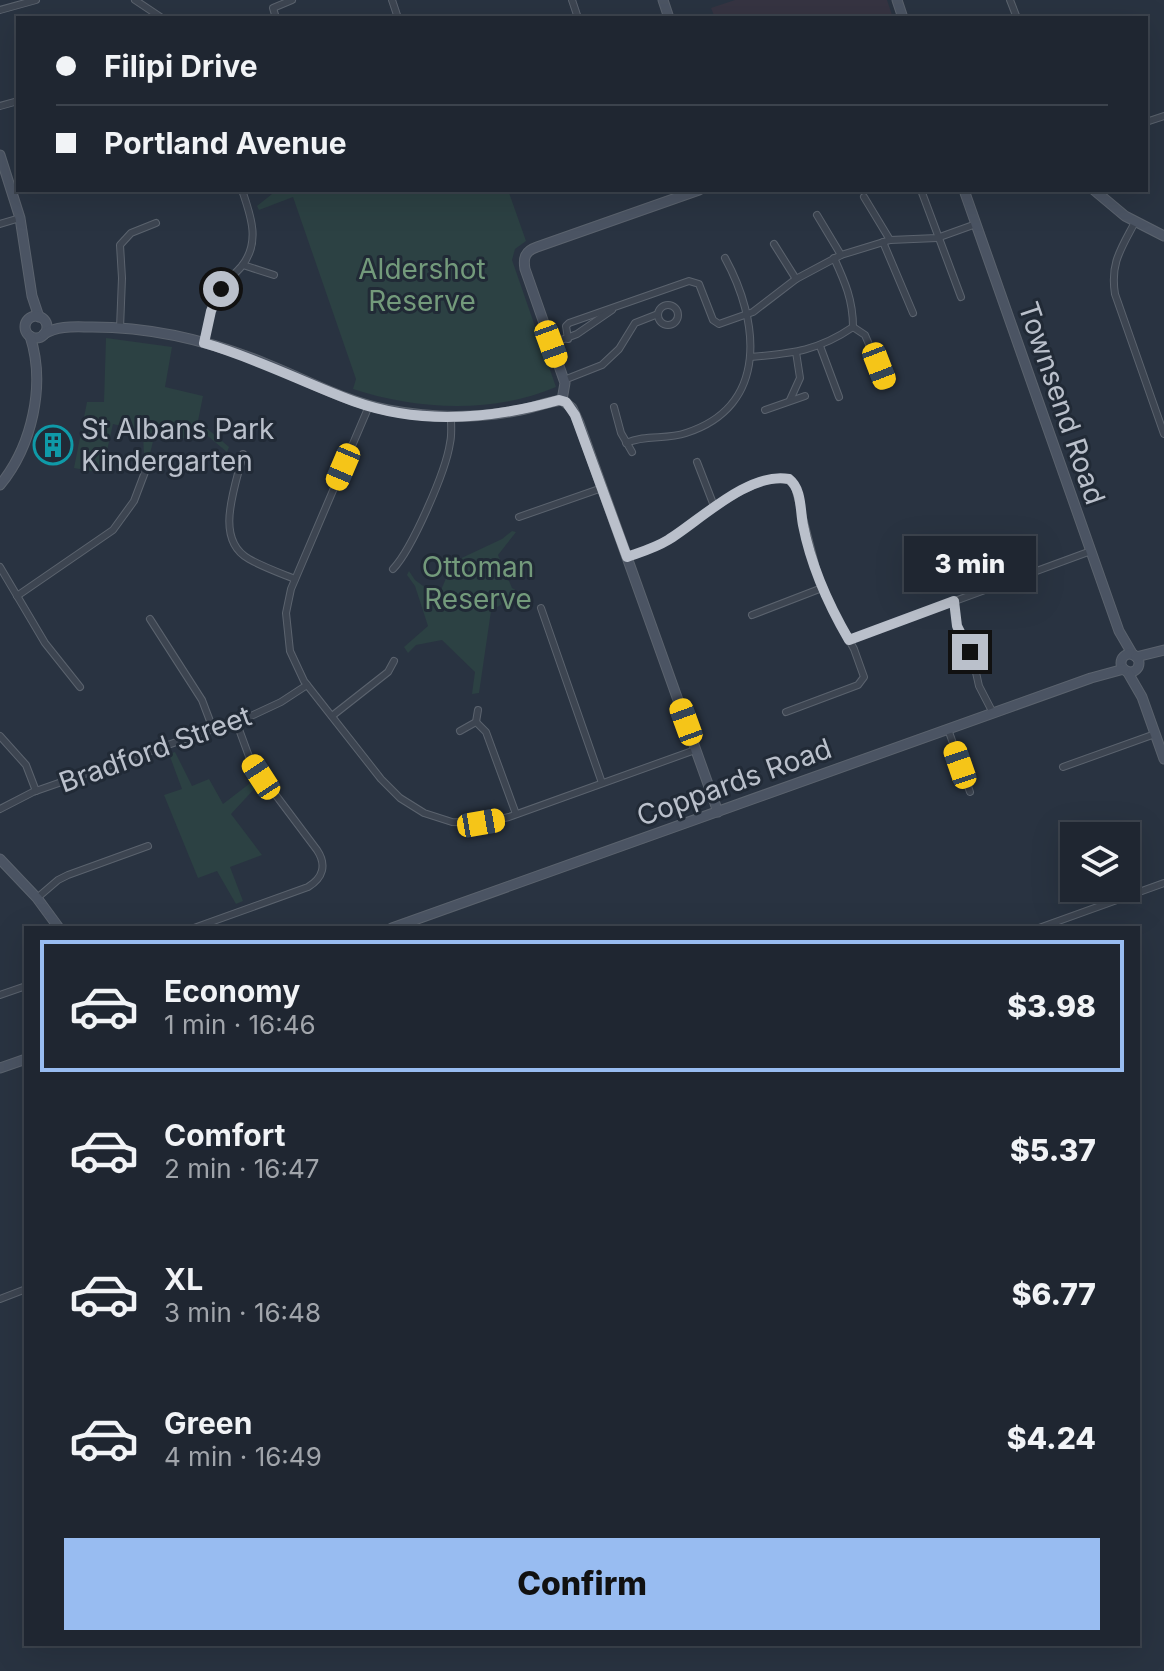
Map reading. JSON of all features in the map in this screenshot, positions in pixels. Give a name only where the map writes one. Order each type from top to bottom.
[{"type":"street","points":[[0,10],[36,0]]},
{"type":"street","points":[[135,0],[159,16]]},
{"type":"street","points":[[275,16],[273,8],[292,0]]},
{"type":"street","points":[[0,155],[20,218],[32,296],[43,335],[35,357]]},
{"type":"street","points":[[204,343],[215,300],[243,265],[252,246],[252,221],[243,192]]},
{"type":"street","points":[[562,400],[566,388],[525,269],[526,254],[537,247],[693,192]]},
{"type":"street","points":[[922,192],[961,297]]},
{"type":"street","name":"Townsend Road","points":[[965,192],[1164,759]]},
{"type":"street","points":[[1096,192],[1135,222],[1164,236]]},
{"type":"street","points":[[864,197],[887,241],[913,313]]},
{"type":"street","points":[[817,215],[838,256],[853,304],[853,327]]},
{"type":"street","points":[[0,224],[20,218]]},
{"type":"street","points":[[1135,222],[1118,255],[1112,275],[1115,294],[1164,434]]},
{"type":"street","points":[[120,328],[120,245],[131,233],[156,223]]},
{"type":"street","points":[[568,339],[567,324],[693,281],[702,288],[710,316],[716,323],[729,322],[748,315],[796,279],[838,256],[887,241],[937,238],[976,224]]},
{"type":"street","points":[[774,244],[796,279]]},
{"type":"street","points":[[626,443],[643,437],[684,434],[715,418],[742,387],[751,357],[748,315],[740,288],[725,258]]},
{"type":"street","points":[[243,265],[274,275]]},
{"type":"street","points":[[551,344],[568,339],[615,308]]},
{"type":"street","points":[[564,380],[602,365],[619,349],[635,323],[658,314]]},
{"type":"street","points":[[592,315],[595,323]]},
{"type":"street","points":[[37,319],[67,328]]},
{"type":"street","points":[[0,485],[22,450],[30,425],[36,393],[35,357],[25,328],[37,319]]},
{"type":"street","points":[[751,357],[820,346],[853,327]]},
{"type":"street","points":[[853,327],[865,335],[885,382]]},
{"type":"street","points":[[30,336],[43,335],[58,328],[120,328],[204,343],[266,363],[369,406],[418,415],[451,418],[515,412],[562,400],[569,404],[718,812]]},
{"type":"street","points":[[820,346],[839,397]]},
{"type":"street","points":[[790,400],[800,378],[796,352]]},
{"type":"street","points":[[765,410],[805,396]]},
{"type":"street","points":[[369,406],[295,579],[288,599],[285,626],[293,662],[307,685],[390,790],[424,813],[439,819],[481,823],[516,814],[695,750]]},
{"type":"street","points":[[614,407],[632,452]]},
{"type":"street","points":[[393,569],[408,550],[447,459],[451,418]]},
{"type":"street","points":[[243,454],[229,522],[232,542],[248,559],[295,579]]},
{"type":"street","points":[[697,462],[714,506]]},
{"type":"street","points":[[17,596],[113,530],[134,501],[145,472]]},
{"type":"street","points":[[627,557],[669,539],[714,506],[768,481],[783,478],[794,483],[807,542],[822,588],[864,673],[862,682],[786,712]]},
{"type":"street","points":[[519,517],[602,488]]},
{"type":"street","points":[[849,640],[1091,551]]},
{"type":"street","points":[[0,567],[45,643],[80,687]]},
{"type":"street","points":[[752,615],[822,588]]},
{"type":"street","points":[[954,601],[957,626],[973,659],[979,686],[993,713]]},
{"type":"street","points":[[541,608],[602,783]]},
{"type":"street","points":[[150,619],[202,700],[213,729]]},
{"type":"street","name":"Coppards Road","points":[[398,926],[1164,651]]},
{"type":"street","points":[[332,716],[388,672],[394,661]]},
{"type":"street","name":"Bradford Street","points":[[0,809],[36,791],[267,709],[307,685]]},
{"type":"street","points":[[476,722],[478,710]]},
{"type":"street","points":[[200,926],[308,887],[323,871],[322,857],[251,762],[236,721]]},
{"type":"street","points":[[476,722],[486,732],[516,814]]},
{"type":"street","points":[[460,731],[476,722]]},
{"type":"street","points":[[948,729],[970,792]]},
{"type":"street","points":[[1063,767],[1155,734]]},
{"type":"street","points":[[0,736],[26,765],[36,791]]},
{"type":"street","points":[[37,898],[68,875],[148,846]]},
{"type":"street","points":[[0,859],[37,898],[58,926]]},
{"type":"street","points":[[1045,926],[1164,883]]},
{"type":"street","points":[[0,995],[24,987]]},
{"type":"street","points":[[0,1068],[24,1060]]},
{"type":"street","points":[[0,1299],[24,1290]]},
{"type":"shaded area","points":[[735,0],[887,0],[892,16],[714,16],[711,8]]},
{"type":"green space","name":"Aldershot Reserve","points":[[274,192],[509,192],[526,241],[515,249],[512,260],[556,387],[507,402],[455,406],[403,401],[353,389],[356,379],[293,197],[259,210],[257,206]]},
{"type":"green space","points":[[106,338],[172,347],[165,387],[203,396],[198,421],[229,447],[227,452],[197,427],[194,440],[155,433],[149,458],[144,458],[143,431],[113,424],[102,473],[74,468],[87,402],[104,402]]},
{"type":"green space","name":"Ottoman Reserve","points":[[512,531],[516,532],[498,555],[512,588],[529,598],[526,604],[510,599],[491,611],[479,693],[472,694],[475,672],[442,640],[416,645],[408,653],[404,647],[428,626],[415,586],[407,575],[409,571],[415,580],[438,597],[453,562],[502,539]]},
{"type":"green space","points":[[175,752],[192,786],[209,779],[223,804],[253,781],[257,786],[231,814],[262,855],[230,867],[243,901],[236,904],[217,871],[198,878],[164,795],[182,789],[169,754]]},
{"type":"place","name":"St Albans Park Kindergarten","points":[[53,445]]},
{"type":"route","points":[[221,289],[211,311],[204,343],[266,363],[369,406],[448,418],[515,412],[559,400],[566,402],[575,415],[627,557],[669,539],[728,498],[768,481],[789,479],[798,492],[804,529],[818,576],[849,640],[954,601],[957,626],[970,652]]}]
